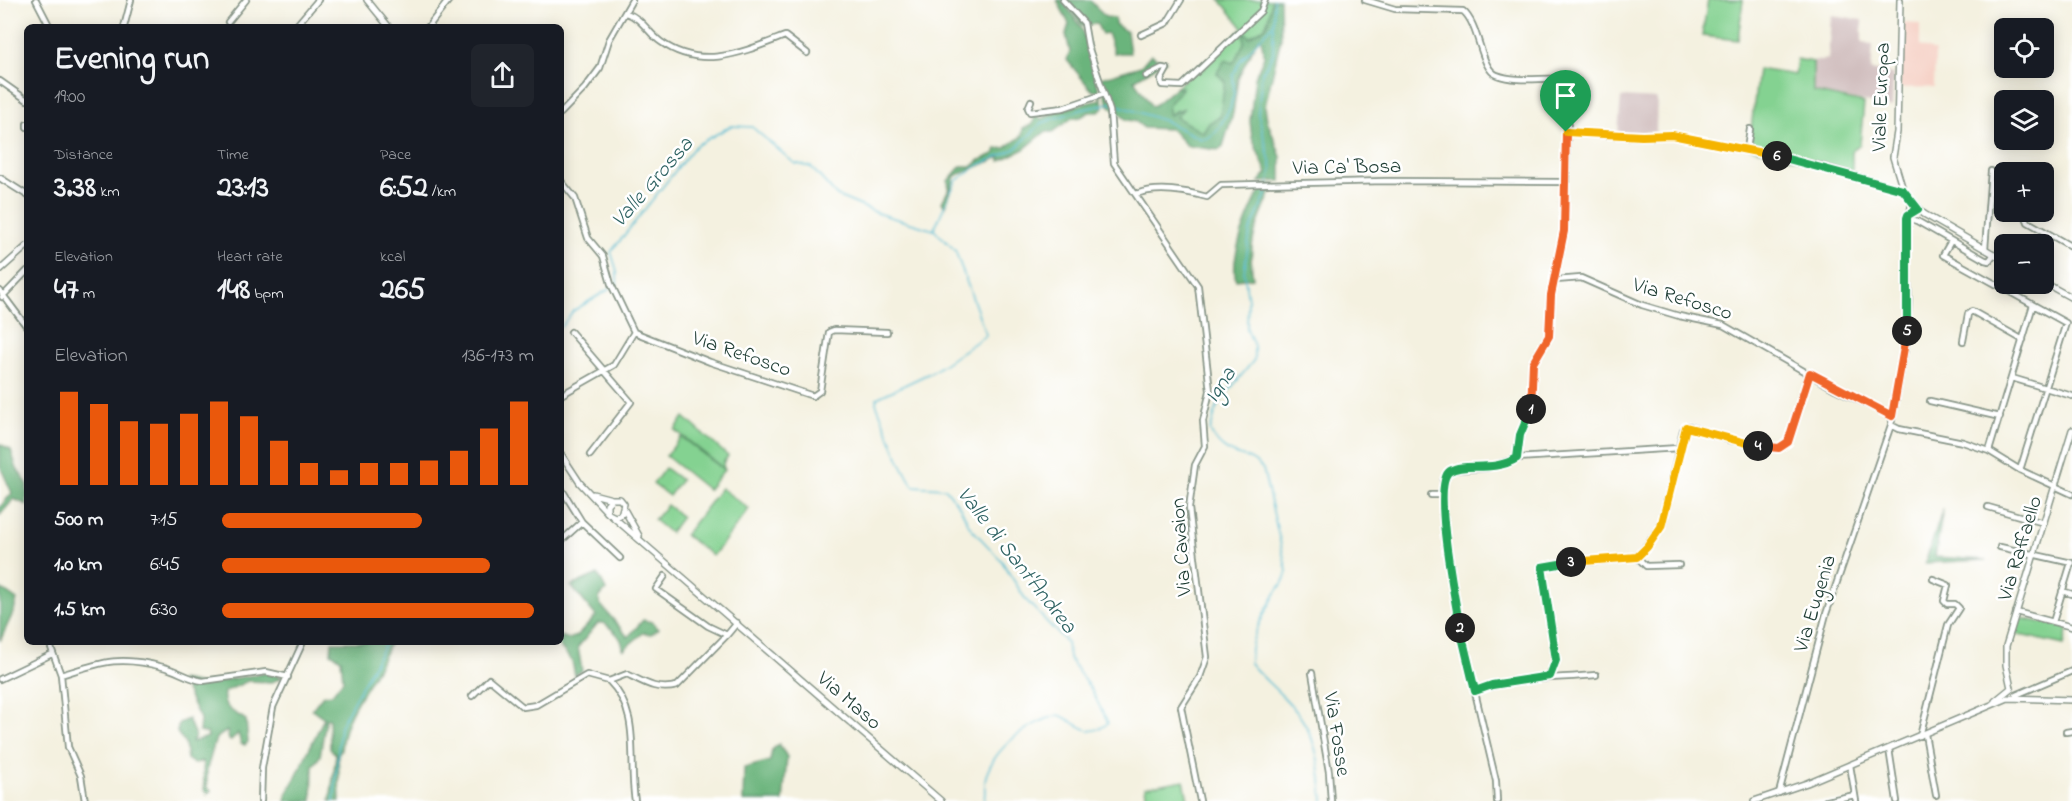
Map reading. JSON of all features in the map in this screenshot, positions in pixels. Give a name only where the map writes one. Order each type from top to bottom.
[{"type":"main road","points":[[367,0],[387,24]]},
{"type":"main road","name":"Viale Europa","points":[[1900,0],[1897,132],[1893,157],[1903,190],[1918,209],[1994,254]]},
{"type":"main road","points":[[0,178],[24,193]]},
{"type":"main road","points":[[0,270],[24,249]]},
{"type":"main road","points":[[2054,288],[2071,296]]},
{"type":"main road","name":"Via Raffaello","points":[[2011,693],[2006,646],[2071,433]]},
{"type":"main road","points":[[564,459],[571,471],[610,514],[646,544]]},
{"type":"main road","points":[[591,494],[622,501],[633,528],[646,544]]},
{"type":"main road","points":[[610,514],[607,504],[612,499]]},
{"type":"main road","points":[[610,514],[619,516],[625,510]]},
{"type":"main road","name":"Via Maso","points":[[646,544],[941,801]]},
{"type":"main road","points":[[1754,801],[1923,735],[1989,706],[2011,693],[2025,698],[2072,700]]},
{"type":"street","points":[[36,0],[48,24]]},
{"type":"street","points":[[125,24],[131,0]]},
{"type":"street","points":[[228,22],[246,0]]},
{"type":"street","points":[[298,24],[318,0]]},
{"type":"street","points":[[430,24],[449,0]]},
{"type":"street","points":[[564,110],[600,68],[609,40],[632,0]]},
{"type":"street","points":[[1063,0],[1084,24],[1088,46],[1107,103],[1114,163],[1136,194]]},
{"type":"street","points":[[1141,35],[1167,23],[1181,0]]},
{"type":"street","points":[[1146,76],[1162,68],[1167,69],[1161,80],[1162,85],[1170,88],[1182,86],[1261,11],[1265,0]]},
{"type":"street","points":[[1365,0],[1395,9],[1462,11],[1470,19],[1486,65],[1493,74],[1510,78],[1558,79],[1567,84],[1564,231],[1556,280],[1551,295],[1549,336],[1533,363],[1531,408],[1520,435],[1517,458]]},
{"type":"street","points":[[626,13],[635,16],[665,45],[692,56],[727,57],[785,36],[807,53]]},
{"type":"street","points":[[0,81],[24,98]]},
{"type":"street","points":[[1031,101],[1028,108],[1030,112],[1048,111],[1104,94]]},
{"type":"street","points":[[1747,149],[1750,129]]},
{"type":"street","points":[[1566,132],[1642,136],[1672,135],[1822,166],[1903,190]]},
{"type":"street","points":[[1985,249],[1991,171]]},
{"type":"street","name":"Via Ca' Bosa","points":[[1136,194],[1149,189],[1183,191],[1207,197],[1221,185],[1274,183],[1564,182]]},
{"type":"street","points":[[564,185],[574,198],[588,238],[603,256],[611,284],[634,332],[619,360],[604,372],[564,393]]},
{"type":"street","name":"Via Cavaion","points":[[1136,194],[1198,286],[1210,391],[1203,421],[1205,446],[1195,465],[1189,508],[1207,657],[1200,677],[1181,707],[1200,801]]},
{"type":"street","name":"Via Eugenia","points":[[1779,793],[1826,614],[1891,425],[1906,344],[1909,301],[1907,216],[1912,202]]},
{"type":"street","points":[[1907,216],[1918,209]]},
{"type":"street","name":"Viale Europa","points":[[1907,216],[1985,260],[1989,261],[1994,254]]},
{"type":"street","points":[[2028,222],[2072,247]]},
{"type":"street","points":[[1951,241],[1943,255],[1994,280]]},
{"type":"street","points":[[24,275],[1,294],[24,322]]},
{"type":"street","name":"Via Refosco","points":[[1556,280],[1581,278],[1642,305],[1679,316],[1714,322],[1892,416]]},
{"type":"street","points":[[2017,294],[2066,323],[2020,470]]},
{"type":"street","points":[[1989,451],[2033,305]]},
{"type":"street","points":[[1963,341],[1968,314],[1972,311],[2023,340]]},
{"type":"street","name":"Via Refosco","points":[[634,332],[710,362],[813,396],[820,392],[829,332],[834,330],[887,332]]},
{"type":"street","points":[[571,332],[630,405],[590,455]]},
{"type":"street","points":[[1550,676],[1556,660],[1542,567],[1637,557],[1661,527],[1683,430],[1689,426],[1758,447],[1783,447],[1788,442],[1810,373]]},
{"type":"street","points":[[2012,378],[2072,396]]},
{"type":"street","points":[[1930,401],[2000,417]]},
{"type":"street","points":[[1891,425],[1899,429],[1964,442],[1989,451],[2020,470],[2072,494]]},
{"type":"street","points":[[1497,801],[1496,781],[1457,612],[1443,520],[1444,476],[1451,470],[1498,466],[1517,458],[1679,448]]},
{"type":"street","points":[[564,493],[582,522],[620,558]]},
{"type":"street","points":[[1431,495],[1442,495]]},
{"type":"street","points":[[1988,507],[2044,523]]},
{"type":"street","points":[[564,538],[582,522]]},
{"type":"street","points":[[2000,547],[2071,563],[2053,622]]},
{"type":"street","points":[[1637,557],[1646,566],[1678,565]]},
{"type":"street","points":[[665,576],[656,589],[708,626],[727,635]]},
{"type":"street","points":[[1933,579],[1948,585],[1944,601],[1947,604],[1957,605],[1955,615],[1948,625],[1923,735],[1936,795]]},
{"type":"street","points":[[2062,591],[2072,594]]},
{"type":"street","points":[[2016,612],[2072,627]]},
{"type":"street","points":[[609,681],[627,674],[647,685],[668,688],[677,686],[737,623]]},
{"type":"street","points":[[50,645],[61,675],[68,747],[81,776],[85,801]]},
{"type":"street","points":[[261,801],[262,768],[272,713],[302,645]]},
{"type":"street","points":[[0,679],[52,654]]},
{"type":"street","points":[[61,675],[122,659],[166,667],[203,681],[245,673],[266,672],[288,676]]},
{"type":"street","points":[[2011,693],[2026,690],[2072,671]]},
{"type":"street","name":"Via Fosse","points":[[1312,673],[1329,772],[1331,801]]},
{"type":"street","points":[[472,696],[489,679],[517,704],[529,707],[587,675],[609,681],[621,694],[631,718],[631,779],[635,801]]},
{"type":"street","points":[[1475,691],[1492,685],[1550,676],[1596,675]]},
{"type":"street","points":[[1889,749],[1897,801]]},
{"type":"street","points":[[1826,801],[1856,798],[1850,765]]},
{"type":"shaded area","points":[[1831,16],[1862,20],[1862,43],[1873,45],[1871,70],[1893,74],[1892,107],[1812,92],[1813,62],[1828,59]]},
{"type":"shaded area","points":[[1903,23],[1920,24],[1920,46],[1935,52],[1934,87],[1900,88]]},
{"type":"shaded area","points":[[1621,97],[1657,99],[1656,132],[1618,132]]},
{"type":"green space","points":[[1057,0],[1062,0],[1082,29],[1104,107],[1099,112],[1089,112],[1081,117],[1072,118],[1053,132],[1045,132],[1024,149],[1000,161],[1000,157],[955,176],[945,207],[942,202],[949,189],[948,181],[961,166],[973,166],[994,154],[997,149],[1005,148],[1022,136],[1023,128],[1032,125],[1036,115],[1041,119],[1060,109],[1100,100],[1099,91],[1093,91],[1067,60],[1070,52],[1066,34],[1069,24]]},
{"type":"green space","points":[[1065,0],[1090,0],[1105,17],[1115,18],[1115,24],[1127,32],[1130,53],[1114,53],[1107,33],[1102,34],[1096,23],[1088,26],[1082,25]]},
{"type":"green space","points":[[1220,0],[1272,0],[1269,18],[1261,31],[1249,37],[1244,30],[1244,43],[1235,61],[1220,68],[1217,73],[1225,82],[1220,117],[1212,121],[1200,134],[1176,117],[1180,112],[1176,110],[1169,115],[1167,107],[1182,89],[1175,88],[1243,28]]},
{"type":"green space","points":[[1272,0],[1280,0],[1281,38],[1265,106],[1267,120],[1281,157],[1281,181],[1259,182],[1267,173],[1252,138],[1250,121],[1255,77],[1264,56],[1261,38],[1256,42],[1238,78],[1233,113],[1223,146],[1219,150],[1187,146],[1171,129],[1144,128],[1135,121],[1127,120],[1108,104],[1101,78],[1141,66],[1151,54],[1156,58],[1166,60],[1134,80],[1152,107],[1175,88],[1182,87],[1168,107],[1169,115],[1184,108],[1176,117],[1203,133],[1209,123],[1220,117],[1225,82],[1217,73],[1225,60],[1232,63],[1235,61],[1244,43],[1244,30],[1249,37],[1267,26]]},
{"type":"green space","points":[[1708,0],[1743,0],[1738,40],[1702,36]]},
{"type":"green space","points":[[1797,59],[1813,62],[1813,92],[1864,103],[1860,144],[1852,151],[1852,173],[1749,147],[1758,69],[1795,75]]},
{"type":"green space","points":[[1263,185],[1276,185],[1277,189],[1270,194],[1254,235],[1251,255],[1253,278],[1236,280],[1238,245],[1247,218]]},
{"type":"green space","points":[[684,417],[728,456],[723,463],[724,469],[675,430]]},
{"type":"green space","points":[[681,437],[724,470],[708,490],[666,456]]},
{"type":"green space","points":[[0,444],[11,450],[17,469],[24,479],[24,504],[14,499],[0,515],[0,507],[12,493],[0,466]]},
{"type":"green space","points":[[665,468],[681,480],[669,496],[653,484]]},
{"type":"green space","points":[[721,488],[749,509],[713,556],[685,535]]},
{"type":"green space","points":[[667,505],[682,517],[670,533],[654,520]]},
{"type":"green space","points":[[1943,509],[1935,557],[1986,560],[1925,563]]},
{"type":"green space","points":[[598,574],[606,590],[599,598],[600,604],[628,637],[643,620],[652,622],[658,629],[651,634],[643,633],[623,650],[617,635],[604,623],[598,623],[578,647],[582,671],[575,675],[572,661],[559,645],[564,645],[564,637],[569,639],[577,636],[596,616],[571,586]]},
{"type":"green space","points":[[0,588],[17,600],[0,641]]},
{"type":"green space","points":[[2021,618],[2068,628],[2064,645],[2015,634]]},
{"type":"green space","points":[[332,645],[389,645],[348,720],[338,754],[340,801],[330,801],[336,754],[330,749],[329,718],[326,719],[320,756],[313,766],[312,801],[285,801],[324,718],[312,709],[323,695],[332,694],[343,680],[341,659],[331,653]]},
{"type":"green space","points":[[266,673],[283,677],[272,682],[248,681],[224,692],[227,706],[246,720],[248,742],[245,745],[241,744],[238,733],[231,741],[229,740],[227,731],[216,738],[207,769],[207,787],[211,791],[207,794],[204,789],[203,761],[194,764],[187,759],[185,744],[177,732],[179,723],[188,719],[195,736],[192,742],[208,737],[207,733],[199,732],[200,719],[181,680],[201,684]]},
{"type":"green space","points":[[779,744],[787,757],[783,801],[743,801],[744,768],[770,761],[772,750]]},
{"type":"green space","points":[[1184,780],[1188,800],[1147,801],[1145,787]]},
{"type":"waterway","name":"Igna","points":[[1274,0],[1273,54],[1262,73],[1258,114],[1272,169],[1266,195],[1250,231],[1244,273],[1248,300],[1247,329],[1254,346],[1254,360],[1218,404],[1210,431],[1223,447],[1250,459],[1263,469],[1287,571],[1256,630],[1251,646],[1250,663],[1298,713],[1308,730],[1318,760],[1323,801]]},
{"type":"waterway","points":[[934,229],[956,181],[979,165],[1015,149],[1042,123],[1080,110],[1111,103],[1165,121],[1201,139],[1208,138],[1217,131],[1230,108],[1234,93],[1233,75],[1240,61],[1272,25]]},
{"type":"waterway","name":"Valle di Sant'Andrea","points":[[617,285],[617,271],[611,252],[695,146],[731,126],[752,127],[794,163],[811,167],[837,196],[880,214],[934,230],[955,250],[986,335],[934,371],[877,398],[876,403],[900,462],[913,486],[945,488],[960,507],[970,527],[1001,560],[1026,600],[1067,643],[1069,658],[1092,691],[1108,723],[1101,728],[1089,730],[1059,715],[1027,729],[1007,744],[992,762],[986,776],[984,801]]},
{"type":"waterway","points":[[564,323],[573,311],[611,288]]},
{"type":"waterway","name":"Valle Grossa","points":[[334,801],[340,726],[384,645]]},
{"type":"route","points":[[1566,132],[1642,136],[1672,135],[1822,166],[1903,190],[1918,209],[1907,218],[1909,301],[1906,344],[1899,388],[1892,416],[1835,389],[1810,373],[1788,442],[1779,448],[1758,447],[1729,440],[1695,427],[1686,427],[1683,430],[1661,527],[1637,557],[1548,564],[1542,567],[1556,660],[1550,676],[1492,685],[1475,691],[1460,628],[1443,520],[1443,481],[1447,473],[1457,468],[1487,468],[1510,463],[1517,458],[1520,435],[1531,408],[1533,363],[1549,336],[1551,324],[1551,295],[1557,276],[1564,231],[1566,132]]}]
